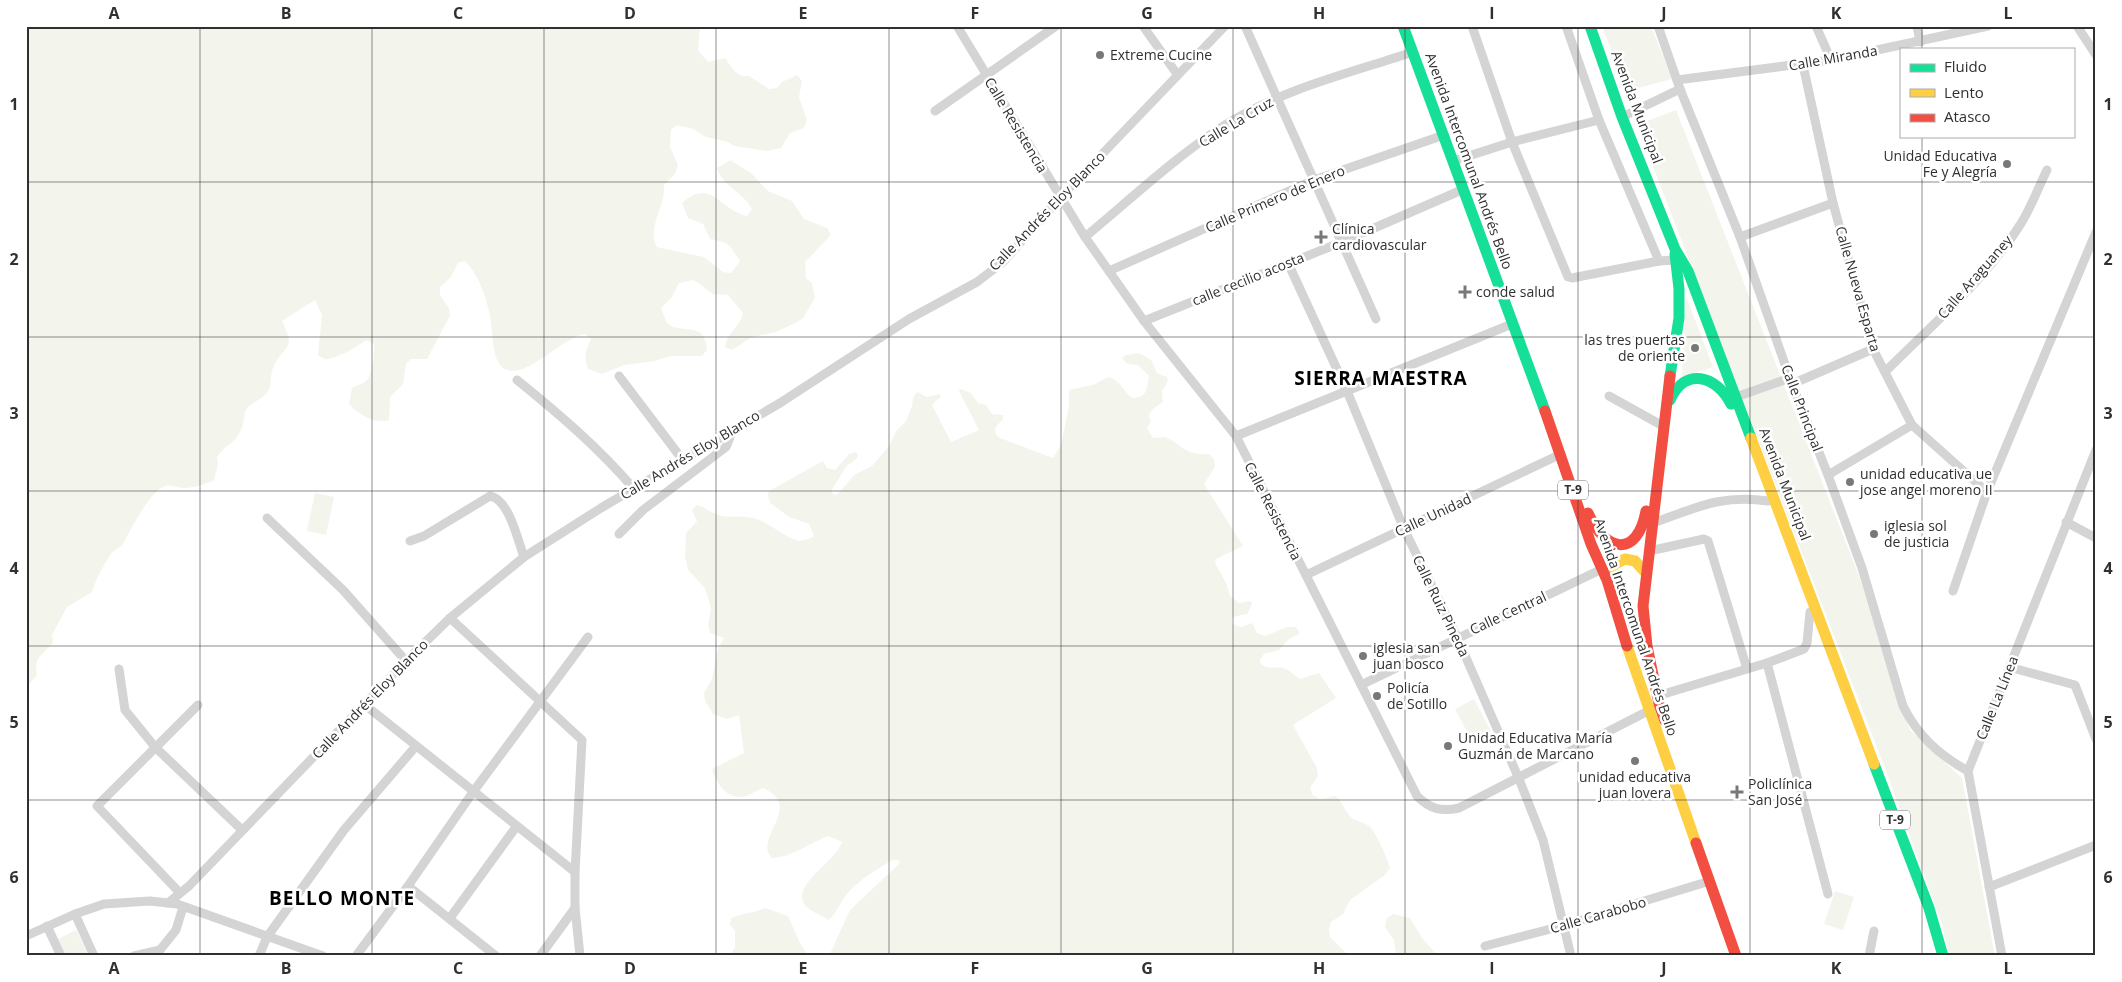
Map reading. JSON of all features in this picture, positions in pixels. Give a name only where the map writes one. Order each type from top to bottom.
[{"type":"highway","name":"Avenida Intercomunal Andrés Bello","points":[[1403,26],[1561,454],[1591,544],[1604,572],[1736,956]]},
{"type":"highway","name":"Avenida Municipal","points":[[1590,26],[1622,117],[1675,255],[1688,270],[1943,956]]},
{"type":"highway","name":"Avenida Intercomunal Andrés Bello","points":[[1675,255],[1679,289],[1679,318],[1657,476],[1646,573],[1644,625],[1657,696],[1723,882]]},
{"type":"highway","name":"Avenida Municipal","points":[[1667,409],[1672,394],[1682,383],[1695,378],[1704,378],[1713,381],[1721,388],[1734,410],[1810,612],[1863,740]]},
{"type":"highway","name":"T-9","points":[[1561,454],[1595,526],[1608,542],[1614,544],[1631,543],[1643,528],[1648,491],[1657,476]]},
{"type":"highway","points":[[1604,572],[1626,558],[1635,560],[1646,573]]},
{"type":"highway","name":"Avenida Municipal","points":[[1923,902],[1938,956]]},
{"type":"highway","points":[[1733,912],[1747,956]]},
{"type":"street","name":"Calle Resistencia","points":[[957,26],[1085,237],[1144,321],[1236,436],[1410,785],[1417,796],[1428,807],[1441,810],[1459,808],[1519,779],[1650,710]]},
{"type":"street","points":[[935,111],[1056,26]]},
{"type":"street","points":[[1143,26],[1177,74]]},
{"type":"street","name":"Calle Andrés Eloy Blanco","points":[[168,903],[180,894],[450,618],[524,557],[682,459],[796,393],[909,319],[977,282],[1003,262],[1060,198],[1225,26]]},
{"type":"street","points":[[1245,26],[1376,319]]},
{"type":"street","points":[[1472,26],[1512,142],[1568,277],[1572,278],[1659,261],[1675,255]]},
{"type":"street","points":[[1566,26],[1599,120],[1659,261]]},
{"type":"street","name":"Calle Principal","points":[[1658,26],[1740,237],[1791,381],[1862,568],[1903,706],[1912,725],[1930,745],[1948,760],[1968,771]]},
{"type":"street","points":[[1816,26],[1831,60]]},
{"type":"street","points":[[1917,26],[1920,42]]},
{"type":"street","name":"Calle Miranda","points":[[1622,117],[1679,84],[1831,60],[1988,26]]},
{"type":"street","points":[[2077,26],[2096,55]]},
{"type":"street","name":"Calle La Cruz","points":[[1085,237],[1198,144],[1226,124],[1278,97],[1413,52]]},
{"type":"street","name":"Calle Nueva Esparta","points":[[1803,65],[1832,203],[1873,349],[1886,371],[1912,425],[1987,492]]},
{"type":"street","points":[[1453,161],[1512,142],[1599,120]]},
{"type":"street","name":"Calle Primero de Enero","points":[[1109,271],[1314,180],[1444,135]]},
{"type":"street","name":"Calle Araguaney","points":[[1886,371],[1991,263],[2020,225],[2047,170]]},
{"type":"street","name":"calle cecilio acosta","points":[[1144,321],[1342,242],[1464,190]]},
{"type":"street","points":[[1740,237],[1832,203]]},
{"type":"street","points":[[1953,591],[1987,492],[2096,232]]},
{"type":"street","name":"Calle Ruiz Pineda","points":[[1288,263],[1346,391],[1404,529],[1457,637],[1519,779],[1543,840],[1562,926],[1571,956]]},
{"type":"street","points":[[1236,436],[1512,324]]},
{"type":"street","points":[[1736,397],[1791,381],[1873,349]]},
{"type":"street","points":[[619,376],[682,459]]},
{"type":"street","points":[[517,380],[611,461],[634,489]]},
{"type":"street","points":[[1609,396],[1663,426]]},
{"type":"street","points":[[1828,475],[1912,425]]},
{"type":"street","points":[[619,534],[644,510],[726,447],[733,430]]},
{"type":"street","name":"Calle La Línea","points":[[1968,771],[2096,450]]},
{"type":"street","name":"Calle Unidad","points":[[1306,575],[1561,454]]},
{"type":"street","points":[[410,541],[424,536],[490,496],[496,497],[505,506],[524,557]]},
{"type":"street","points":[[1653,523],[1717,500],[1749,498],[1768,501]]},
{"type":"street","points":[[267,518],[343,590],[406,661]]},
{"type":"street","points":[[2066,522],[2096,538]]},
{"type":"street","points":[[1649,551],[1704,539],[1708,541],[1747,669]]},
{"type":"street","name":"Calle Central","points":[[1361,685],[1457,637],[1604,572]]},
{"type":"street","points":[[1657,696],[1767,663],[1804,648],[1807,644],[1810,612]]},
{"type":"street","points":[[450,618],[582,740],[575,872],[575,908],[580,956]]},
{"type":"street","points":[[356,956],[408,886],[473,792],[588,637]]},
{"type":"street","points":[[1767,663],[1828,894]]},
{"type":"street","points":[[2009,667],[2075,685],[2096,739]]},
{"type":"street","points":[[119,669],[124,710],[155,747],[242,830]]},
{"type":"street","points":[[180,894],[97,806],[198,705]]},
{"type":"street","points":[[365,705],[516,827],[575,872]]},
{"type":"street","points":[[259,956],[267,937],[344,830],[416,746]]},
{"type":"street","points":[[1968,771],[2002,956]]},
{"type":"street","points":[[450,918],[516,827]]},
{"type":"street","points":[[1989,887],[2096,845]]},
{"type":"street","name":"Calle Carabobo","points":[[1485,946],[1562,926],[1710,881]]},
{"type":"street","points":[[408,886],[496,956]]},
{"type":"street","points":[[26,936],[75,914],[104,904],[131,901],[168,903],[183,906],[323,956]]},
{"type":"street","points":[[134,956],[160,950],[176,930],[183,906]]},
{"type":"street","points":[[540,956],[575,908]]},
{"type":"street","points":[[75,914],[94,956]]},
{"type":"street","points":[[47,926],[61,956]]},
{"type":"street","points":[[1869,956],[1874,930]]},
{"type":"shaded area","points":[[26,26],[700,26],[698,50],[708,62],[725,58],[737,73],[749,76],[769,89],[777,88],[782,82],[797,75],[802,81],[799,97],[807,120],[804,128],[790,133],[781,148],[767,151],[734,146],[728,142],[706,137],[693,129],[677,125],[671,130],[670,147],[678,165],[675,174],[664,185],[664,193],[654,232],[657,247],[704,257],[723,272],[731,273],[740,261],[733,251],[722,241],[710,239],[703,224],[688,218],[682,203],[700,193],[708,194],[747,216],[752,209],[723,180],[717,168],[730,160],[751,173],[768,191],[792,201],[804,219],[827,228],[831,235],[805,262],[806,278],[812,283],[815,298],[803,318],[797,322],[776,332],[752,337],[732,350],[725,347],[726,342],[743,313],[728,295],[713,294],[694,280],[679,283],[672,297],[661,308],[667,323],[673,327],[696,331],[703,336],[707,350],[702,356],[670,356],[655,361],[624,365],[602,374],[588,369],[586,354],[591,339],[585,334],[575,337],[533,364],[514,371],[500,366],[497,360],[493,345],[490,316],[484,294],[474,273],[465,261],[458,263],[451,277],[440,287],[440,295],[449,308],[450,316],[427,359],[411,359],[406,364],[403,382],[400,388],[390,397],[389,420],[384,421],[367,418],[349,404],[352,388],[364,383],[369,377],[373,363],[374,344],[366,340],[358,346],[329,359],[324,359],[318,355],[322,315],[315,300],[282,321],[289,343],[273,368],[268,391],[247,408],[239,435],[217,457],[218,464],[214,480],[189,488],[166,486],[152,496],[123,544],[108,559],[92,592],[67,607],[52,635],[53,643],[42,653],[36,664],[37,675],[26,688]]},
{"type":"shaded area","points":[[1602,26],[1651,26],[1672,79],[1627,91]]},
{"type":"shaded area","points":[[1676,110],[1859,576],[1910,730],[1962,778],[1995,956],[1949,956],[1942,924],[1883,763],[1637,125]]},
{"type":"shaded area","points":[[1686,296],[1713,367],[1682,377]]},
{"type":"shaded area","points":[[1139,353],[1151,360],[1157,373],[1167,377],[1168,381],[1162,391],[1163,402],[1153,409],[1149,415],[1151,422],[1147,428],[1153,438],[1165,437],[1189,452],[1209,454],[1214,459],[1215,467],[1204,484],[1243,546],[1216,559],[1215,563],[1227,585],[1230,596],[1239,603],[1251,601],[1252,604],[1247,614],[1232,617],[1232,624],[1241,627],[1252,623],[1257,633],[1265,636],[1287,627],[1296,627],[1300,633],[1289,639],[1279,650],[1264,654],[1260,660],[1261,664],[1267,667],[1286,669],[1300,679],[1319,673],[1336,698],[1293,725],[1317,768],[1318,776],[1310,788],[1313,795],[1320,799],[1336,796],[1351,817],[1369,826],[1387,858],[1390,868],[1385,875],[1350,900],[1343,914],[1331,922],[1329,929],[1330,937],[1349,956],[829,956],[850,910],[900,863],[898,860],[892,860],[862,880],[851,889],[829,920],[807,907],[803,902],[802,894],[811,879],[839,849],[842,842],[828,836],[787,855],[772,858],[768,850],[768,841],[779,813],[779,804],[775,796],[763,788],[747,796],[735,797],[726,792],[716,779],[712,769],[744,753],[739,715],[727,719],[713,714],[705,701],[704,693],[712,679],[718,648],[724,638],[710,633],[708,625],[711,609],[707,594],[704,587],[688,570],[685,557],[686,533],[697,521],[692,510],[697,505],[721,516],[754,518],[798,541],[814,536],[809,524],[789,517],[770,503],[769,491],[823,461],[827,468],[835,470],[849,454],[856,452],[857,458],[846,467],[831,491],[834,495],[838,494],[854,475],[872,466],[889,446],[897,430],[906,421],[913,398],[917,392],[927,397],[939,394],[941,397],[932,405],[951,442],[979,430],[959,391],[960,389],[971,393],[978,403],[986,405],[992,414],[1003,415],[1003,419],[995,428],[996,435],[1000,438],[1053,458],[1061,445],[1069,406],[1069,390],[1093,385],[1108,377],[1116,380],[1132,398],[1141,396],[1147,389],[1149,376],[1138,365],[1127,364],[1122,358],[1126,355]]},
{"type":"shaded area","points":[[315,493],[334,497],[326,535],[307,531]]},
{"type":"shaded area","points":[[1474,699],[1491,731],[1472,741],[1455,709]]},
{"type":"shaded area","points":[[1835,891],[1854,897],[1843,930],[1824,924]]},
{"type":"shaded area","points":[[765,908],[788,916],[801,945],[809,956],[728,956],[735,948],[735,931],[730,925],[731,918]]},
{"type":"shaded area","points":[[1393,914],[1410,918],[1422,938],[1438,956],[1396,956],[1394,940],[1385,927],[1387,918]]},
{"type":"shaded area","points":[[76,930],[89,956],[66,956],[58,939]]},
{"type":"traffic: fast","points":[[1403,26],[1545,411]]},
{"type":"traffic: fast","points":[[1590,26],[1622,117],[1675,249],[1688,271],[1751,438]]},
{"type":"traffic: fast","points":[[1670,376],[1679,318],[1679,289],[1675,254]]},
{"type":"traffic: fast","points":[[1670,400],[1676,389],[1684,382],[1692,379],[1701,379],[1710,381],[1718,387],[1731,404]]},
{"type":"traffic: fast","points":[[1874,764],[1929,908],[1943,956]]},
{"type":"traffic: slow","points":[[1751,438],[1874,764]]},
{"type":"traffic: slow","points":[[1605,576],[1615,564],[1625,559],[1635,561],[1646,573]]},
{"type":"traffic: slow","points":[[1627,646],[1696,843]]},
{"type":"traffic: jam","points":[[1665,721],[1659,704],[1647,646],[1643,606],[1670,376]]},
{"type":"traffic: jam","points":[[1545,411],[1591,544],[1607,580],[1627,646]]},
{"type":"traffic: jam","points":[[1588,513],[1603,536],[1611,542],[1620,545],[1628,543],[1636,537],[1642,526],[1646,511]]},
{"type":"traffic: jam","points":[[1696,843],[1736,956]]},
{"type":"place","name":"Extreme Cucine","points":[[1100,55]]},
{"type":"place","name":"Unidad Educativa Fe y Alegría","points":[[2007,164]]},
{"type":"place","name":"Clínica cardiovascular","points":[[1321,237]]},
{"type":"place","name":"conde salud","points":[[1465,292]]},
{"type":"place","name":"las tres puertas de oriente","points":[[1695,348]]},
{"type":"place","name":"unidad educativa ue jose angel moreno II","points":[[1850,482]]},
{"type":"place","name":"iglesia sol de justicia","points":[[1874,534]]},
{"type":"place","name":"iglesia san juan bosco","points":[[1363,656]]},
{"type":"place","name":"Policía de Sotillo","points":[[1377,696]]},
{"type":"place","name":"Unidad Educativa María Guzmán de Marcano","points":[[1448,746]]},
{"type":"place","name":"unidad educativa juan lovera","points":[[1635,761]]},
{"type":"place","name":"Policlínica San José","points":[[1737,792]]},
{"type":"district","name":"SIERRA MAESTRA","points":[[1381,378]]},
{"type":"district","name":"BELLO MONTE","points":[[342,898]]}]
